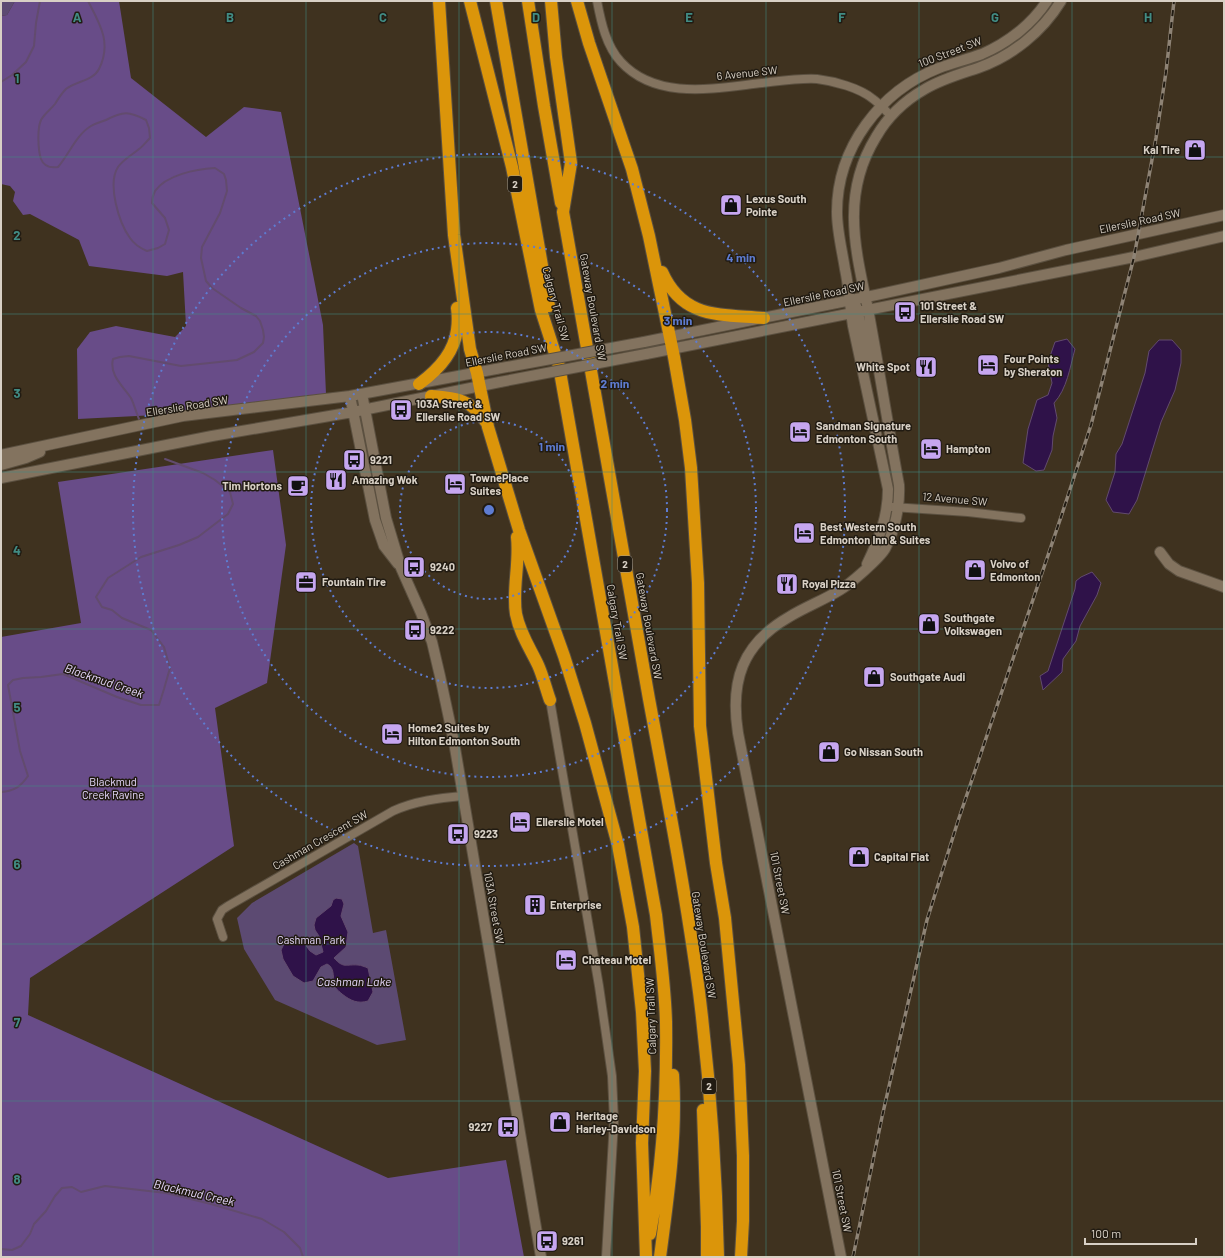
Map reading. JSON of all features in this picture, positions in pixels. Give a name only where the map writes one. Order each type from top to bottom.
[{"type":"highway","points":[[439,1],[452,210],[457,257],[470,349],[477,373],[488,427]]},
{"type":"highway","name":"Calgary Trail SW","points":[[470,1],[512,167],[541,310],[560,366],[656,916],[666,1020],[664,1121],[656,1200],[646,1257]]},
{"type":"highway","points":[[496,1],[560,366]]},
{"type":"highway","points":[[528,1],[544,106],[563,212]]},
{"type":"highway","name":"Gateway Boulevard SW","points":[[551,1],[556,57],[571,163],[563,212],[687,916],[699,992],[714,1149],[718,1257]]},
{"type":"highway","points":[[577,1],[589,43],[632,168],[649,236],[670,337],[685,420],[691,468],[698,583],[700,726],[730,962],[739,1064],[743,1200],[741,1257]]},
{"type":"highway","points":[[649,236],[667,284],[675,294],[684,301],[694,307],[716,314],[764,318]]},
{"type":"highway","points":[[419,384],[433,374],[447,356],[455,338],[457,330],[457,257]]},
{"type":"highway","points":[[431,396],[453,398],[468,403],[476,409],[486,421],[515,518],[575,689],[618,845],[633,927],[642,1012],[645,1071],[642,1143],[646,1257]]},
{"type":"highway","points":[[515,518],[518,557],[515,596],[516,614],[523,637],[538,664],[550,700]]},
{"type":"highway","points":[[660,1257],[671,1171],[674,1092],[671,1058],[671,1021],[661,960]]},
{"type":"highway","points":[[705,1046],[702,1075],[707,1257]]},
{"type":"street","name":"6 Avenue SW","points":[[597,1],[602,27],[611,47],[621,62],[635,73],[651,82],[667,87],[700,89],[780,80],[816,79],[841,84],[854,89],[870,97],[891,116]]},
{"type":"street","name":"100 Street SW","points":[[1047,1],[1031,20],[1006,41],[981,54],[940,68],[906,84],[881,106],[867,122],[855,142],[840,179],[837,213],[839,236],[851,300],[859,311],[865,298],[854,231],[854,200],[862,163],[872,142],[891,116],[916,94],[946,78],[987,64],[1009,54],[1035,33],[1053,13],[1061,1]]},
{"type":"street","name":"Ellerslie Road SW","points":[[1,455],[63,443],[96,434],[183,416],[350,396],[670,337],[865,298],[1000,268],[1066,250],[1224,216]]},
{"type":"street","points":[[1,478],[212,436],[364,410],[1134,256],[1224,236]]},
{"type":"street","name":"101 Street SW","points":[[841,1257],[738,733],[735,700],[736,689],[742,666],[762,638],[771,629],[787,618],[840,590],[884,551],[892,532],[898,507],[899,485],[882,392],[859,311]]},
{"type":"street","name":"101 Street SW","points":[[859,311],[863,377],[887,482],[886,516],[881,534],[863,571]]},
{"type":"street","name":"103A Street SW","points":[[362,394],[384,508],[401,568],[421,613],[437,662],[454,742],[541,1257]]},
{"type":"street","name":"103A Street SW","points":[[350,396],[372,509],[378,530],[384,546],[401,568]]},
{"type":"street","points":[[328,416],[344,420],[350,424],[357,435]]},
{"type":"street","points":[[1,465],[26,458],[63,443]]},
{"type":"street","name":"12 Avenue SW","points":[[887,507],[968,512],[1021,518]]},
{"type":"street","points":[[1160,552],[1169,564],[1179,571],[1224,587]]},
{"type":"street","points":[[550,700],[600,986],[612,1076],[614,1121],[606,1257]]},
{"type":"street","name":"Cashman Crescent SW","points":[[223,937],[218,925],[218,915],[232,903],[393,811],[410,804],[463,796]]},
{"type":"green space","points":[[1,1],[15,1],[7,15],[1,16]]},
{"type":"green space","points":[[15,1],[119,1],[131,78],[206,137],[244,107],[281,112],[323,325],[326,394],[176,414],[78,419],[77,349],[90,332],[116,326],[175,337],[186,326],[183,272],[167,276],[89,266],[79,240],[30,214],[23,215],[13,201],[15,192],[10,186],[1,184],[1,16],[7,15]]},
{"type":"green space","name":"Blackmud Creek Ravine","points":[[273,450],[286,545],[267,683],[215,708],[234,846],[30,978],[28,1015],[388,1178],[506,1160],[524,1257],[1,1257],[1,637],[81,623],[58,482]]},
{"type":"green space","name":"Cashman Park","points":[[354,843],[358,846],[373,933],[386,930],[406,1040],[377,1045],[275,1000],[244,949],[237,918],[252,903]]},
{"type":"water","points":[[1067,339],[1075,349],[1065,385],[1054,403],[1057,418],[1052,450],[1044,470],[1036,471],[1023,463],[1028,429],[1037,400],[1048,395],[1052,383],[1048,362],[1055,342]]},
{"type":"water","points":[[1159,340],[1172,340],[1181,350],[1181,363],[1175,390],[1161,422],[1137,500],[1129,514],[1113,512],[1106,500],[1115,472],[1116,454],[1122,444],[1145,373],[1149,351]]},
{"type":"water","points":[[1092,572],[1101,583],[1097,595],[1080,626],[1076,641],[1063,659],[1062,672],[1043,690],[1040,676],[1048,671],[1075,589],[1076,581]]},
{"type":"water","name":"Cashman Lake","points":[[336,898],[342,899],[344,904],[341,916],[348,932],[346,947],[334,958],[343,965],[359,965],[368,968],[373,992],[368,1001],[355,1001],[338,991],[334,984],[332,968],[327,964],[321,967],[313,981],[304,983],[293,976],[283,959],[281,950],[285,942],[295,938],[301,939],[310,951],[316,955],[323,952],[319,936],[314,925],[316,918],[331,906],[333,900]]},
{"type":"waterway","name":"Blackmud Creek","points":[[1,82],[12,75],[26,62],[34,46],[40,1]]},
{"type":"waterway","name":"Blackmud Creek","points":[[88,1],[103,34],[103,60],[99,69],[93,76],[66,89],[42,118],[38,140],[42,162],[48,166],[58,167],[81,134],[91,126],[117,115],[126,113],[146,120],[150,138],[142,147],[125,159],[118,167],[115,174],[114,193],[118,213],[126,231],[135,244],[147,251],[165,244],[169,230],[165,218],[152,203],[154,192],[160,185],[174,177],[191,171],[215,168],[224,174],[227,191],[220,213],[202,247],[201,258],[206,281],[212,288],[241,308],[256,316],[260,321],[264,337],[263,343],[254,352],[237,360],[181,366],[129,356],[113,359],[112,365],[115,375],[131,398],[139,419]]},
{"type":"waterway","name":"Blackmud Creek","points":[[1,792],[17,787],[23,783],[28,776],[20,751],[8,685],[13,680],[63,674],[117,697],[141,705],[159,705],[170,668],[164,647],[151,630],[122,618],[112,610],[102,607],[96,597],[108,578],[141,557],[179,545],[198,537],[228,514],[233,504],[230,492],[215,480],[203,473],[165,459]]},
{"type":"waterway","name":"Blackmud Creek","points":[[1,1249],[12,1250],[21,1246],[30,1234],[34,1224],[46,1211],[62,1188],[72,1187],[81,1192],[105,1186],[166,1193],[262,1219],[284,1232],[300,1248],[303,1257]]},
{"type":"railway","points":[[853,1257],[882,1117],[927,920],[958,821],[1091,425],[1134,257],[1156,138],[1166,72],[1174,1]]},
{"type":"place","name":"Kal Tire","points":[[1195,150]]},
{"type":"place","name":"Lexus South Pointe","points":[[731,205]]},
{"type":"place","name":"101 Street & Ellerslie Road SW","points":[[905,312]]},
{"type":"place","name":"Four Points by Sheraton","points":[[988,365]]},
{"type":"place","name":"White Spot","points":[[926,367]]},
{"type":"place","name":"103A Street & Ellerslie Road SW","points":[[401,410]]},
{"type":"place","name":"Sandman Signature Edmonton South","points":[[800,432]]},
{"type":"place","name":"Hampton","points":[[931,449]]},
{"type":"place","name":"9221","points":[[354,460]]},
{"type":"place","name":"Amazing Wok","points":[[336,480]]},
{"type":"place","name":"TownePlace Suites","points":[[455,484]]},
{"type":"place","name":"Tim Hortons","points":[[298,486]]},
{"type":"place","name":"Best Western South Edmonton Inn & Suites","points":[[804,533]]},
{"type":"place","name":"9240","points":[[414,567]]},
{"type":"place","name":"Volvo of Edmonton","points":[[975,570]]},
{"type":"place","name":"Fountain Tire","points":[[306,582]]},
{"type":"place","name":"Royal Pizza","points":[[787,584]]},
{"type":"place","name":"Southgate Volkswagen","points":[[929,624]]},
{"type":"place","name":"9222","points":[[415,630]]},
{"type":"place","name":"Southgate Audi","points":[[874,677]]},
{"type":"place","name":"Home2 Suites by Hilton Edmonton South","points":[[392,734]]},
{"type":"place","name":"Go Nissan South","points":[[829,752]]},
{"type":"place","name":"Ellerslie Motel","points":[[520,822]]},
{"type":"place","name":"9223","points":[[458,834]]},
{"type":"place","name":"Capital Fiat","points":[[859,857]]},
{"type":"place","name":"Enterprise","points":[[535,905]]},
{"type":"place","name":"Chateau Motel","points":[[566,960]]},
{"type":"place","name":"Heritage Harley-Davidson","points":[[560,1122]]},
{"type":"place","name":"9227","points":[[508,1127]]},
{"type":"place","name":"9261","points":[[547,1241]]}]
